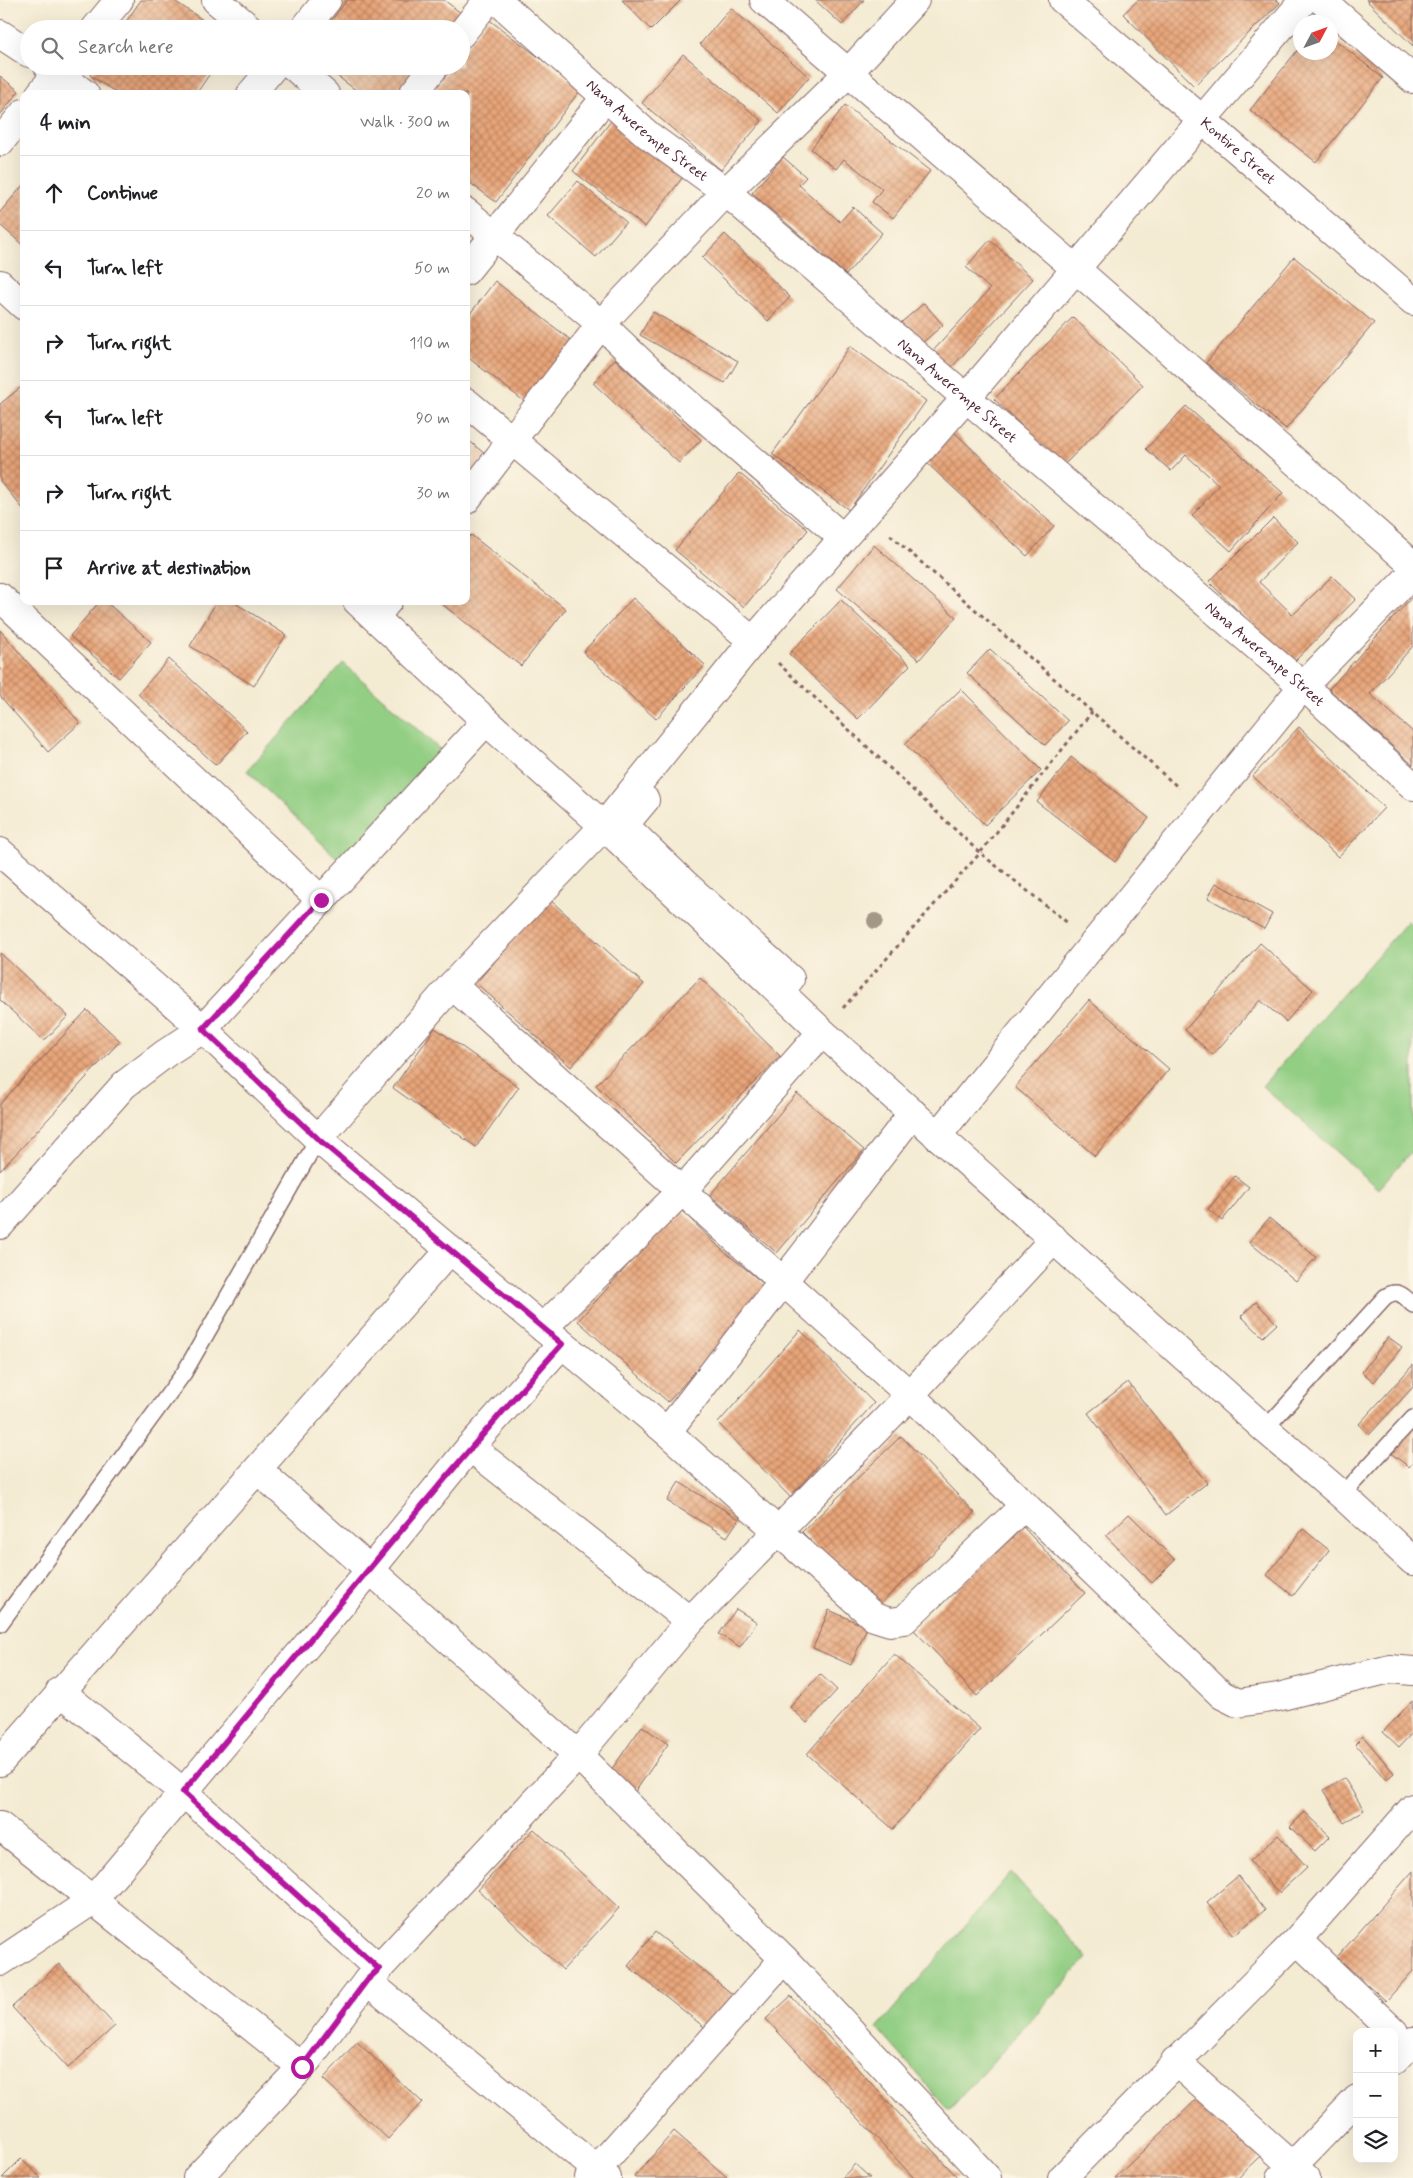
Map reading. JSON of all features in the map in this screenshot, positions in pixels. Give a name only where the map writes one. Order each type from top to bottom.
[{"type":"street","points":[[103,20],[120,0]]},
{"type":"street","points":[[216,0],[239,20]]},
{"type":"street","points":[[311,20],[327,0]]},
{"type":"street","points":[[470,23],[488,0]]},
{"type":"street","name":"Nana Awerempe Street","points":[[497,0],[648,135],[726,192],[1303,686],[1413,786]]},
{"type":"street","points":[[764,0],[1076,269],[1413,565]]},
{"type":"street","points":[[470,495],[601,324],[726,192],[848,73],[915,0]]},
{"type":"street","name":"Kontire Street","points":[[1063,0],[1413,302]]},
{"type":"street","points":[[318,1139],[452,985],[604,826],[759,646],[843,538],[1204,121],[1304,0]]},
{"type":"street","points":[[1321,0],[1413,79]]},
{"type":"street","points":[[0,34],[20,47]]},
{"type":"street","points":[[42,90],[52,75]]},
{"type":"street","points":[[64,75],[81,90]]},
{"type":"street","points":[[254,90],[267,75]]},
{"type":"street","points":[[303,75],[320,90]]},
{"type":"street","points":[[416,90],[428,75]]},
{"type":"street","points":[[470,266],[605,98]]},
{"type":"street","points":[[0,142],[20,118]]},
{"type":"street","points":[[470,215],[601,324],[649,370],[843,538]]},
{"type":"street","points":[[0,284],[20,302]]},
{"type":"street","points":[[470,405],[759,646]]},
{"type":"street","points":[[937,1136],[1303,686],[1413,573]]},
{"type":"street","points":[[0,596],[321,900]]},
{"type":"street","points":[[374,607],[486,721],[604,826],[822,1032],[1265,1429],[1342,1495],[1413,1561]]},
{"type":"street","points":[[759,646],[716,716],[624,824],[686,885],[790,979]]},
{"type":"street","points":[[0,1225],[124,1085],[166,1053],[203,1029],[486,721]]},
{"type":"street","points":[[0,852],[203,1029],[318,1139],[667,1432],[778,1529],[874,1618],[890,1622],[904,1620],[1024,1505]]},
{"type":"street","points":[[452,985],[910,1395],[1222,1694],[1238,1703],[1278,1697],[1390,1669],[1413,1671]]},
{"type":"street","points":[[0,1962],[93,1900],[371,1569],[470,1447],[553,1336],[822,1032]]},
{"type":"street","points":[[667,1432],[913,1113]]},
{"type":"street","points":[[197,2178],[302,2067],[373,1975],[578,1755],[690,1621],[910,1395],[1054,1239]]},
{"type":"street","points":[[0,1762],[60,1691],[258,1470],[450,1250]]},
{"type":"street","points":[[470,1447],[690,1621]]},
{"type":"street","points":[[258,1470],[578,1755],[784,1959],[987,2178]]},
{"type":"street","points":[[60,1691],[183,1792],[373,1975],[598,2175],[784,1959]]},
{"type":"street","points":[[1062,2178],[1297,1940],[1413,1808]]},
{"type":"street","points":[[0,1826],[302,2067]]},
{"type":"street","points":[[1297,1940],[1403,2044]]},
{"type":"street","points":[[1175,2062],[1293,2174],[1353,2104]]},
{"type":"lane","points":[[0,1624],[184,1373],[318,1139]]},
{"type":"lane","points":[[1265,1429],[1385,1297],[1396,1292],[1400,1293],[1413,1306]]},
{"type":"lane","points":[[1342,1495],[1413,1418]]},
{"type":"path","points":[[865,514],[1203,809]]},
{"type":"path","points":[[759,646],[980,853],[1093,943]]},
{"type":"path","points":[[822,1032],[980,853],[1092,712]]},
{"type":"green space","points":[[343,663],[444,753],[340,861],[247,771]]},
{"type":"green space","points":[[1408,921],[1413,926],[1413,1150],[1378,1189],[1262,1086]]},
{"type":"green space","points":[[1011,1872],[1087,1958],[949,2110],[877,2028]]},
{"type":"building","points":[[141,0],[173,0],[203,20],[127,20]]},
{"type":"building","points":[[347,0],[444,0],[462,14],[457,20],[332,20]]},
{"type":"building","points":[[622,0],[681,0],[651,30]]},
{"type":"building","points":[[815,0],[864,0],[842,25]]},
{"type":"building","points":[[1138,0],[1277,0],[1280,3],[1194,86],[1123,14]]},
{"type":"building","points":[[1366,0],[1413,0],[1413,46]]},
{"type":"building","points":[[731,8],[809,77],[778,113],[700,44]]},
{"type":"building","points":[[488,19],[581,89],[496,202],[470,183],[470,90],[434,90],[445,75],[470,75],[470,42]]},
{"type":"building","points":[[1338,42],[1383,78],[1316,162],[1250,110],[1293,56],[1293,60],[1338,60]]},
{"type":"building","points":[[683,54],[762,121],[721,170],[642,103]]},
{"type":"building","points":[[90,75],[209,75],[199,90],[112,90]]},
{"type":"building","points":[[336,75],[416,75],[405,90],[356,90]]},
{"type":"building","points":[[0,76],[19,91],[0,115]]},
{"type":"building","points":[[845,105],[930,171],[893,218],[872,202],[882,189],[844,159],[836,169],[811,149]]},
{"type":"building","points":[[614,117],[686,173],[645,227],[573,171]]},
{"type":"building","points":[[783,157],[806,177],[799,185],[840,222],[853,207],[882,233],[846,275],[752,193]]},
{"type":"building","points":[[578,181],[626,222],[596,257],[548,216]]},
{"type":"building","points":[[20,189],[20,242],[0,225],[0,212]]},
{"type":"building","points":[[725,234],[790,297],[768,321],[702,258]]},
{"type":"building","points":[[990,240],[1033,279],[950,369],[932,352],[990,289],[966,267]]},
{"type":"building","points":[[1294,257],[1374,323],[1286,429],[1206,363]]},
{"type":"building","points":[[495,281],[576,344],[529,405],[470,359],[470,314]]},
{"type":"building","points":[[924,303],[943,325],[915,349],[896,327]]},
{"type":"building","points":[[653,312],[738,361],[725,383],[640,335]]},
{"type":"building","points":[[1073,317],[1143,385],[1063,466],[994,399]]},
{"type":"building","points":[[850,346],[926,401],[849,510],[772,454]]},
{"type":"building","points":[[615,359],[701,440],[679,463],[593,383]]},
{"type":"building","points":[[20,388],[20,505],[0,481],[0,404]]},
{"type":"building","points":[[1186,406],[1283,493],[1231,551],[1192,516],[1219,485],[1186,455],[1171,471],[1146,449]]},
{"type":"building","points":[[954,432],[1054,526],[1027,556],[926,462]]},
{"type":"building","points":[[470,441],[486,455],[470,473]]},
{"type":"building","points":[[739,473],[808,530],[744,607],[675,550]]},
{"type":"building","points":[[1273,518],[1298,542],[1259,582],[1293,615],[1332,576],[1356,599],[1292,664],[1209,582]]},
{"type":"building","points":[[470,536],[566,609],[521,666],[443,605],[470,605]]},
{"type":"building","points":[[874,545],[956,617],[919,660],[837,589]]},
{"type":"building","points":[[1413,596],[1413,646],[1370,694],[1413,732],[1413,765],[1329,689]]},
{"type":"building","points":[[633,598],[705,665],[656,719],[583,652]]},
{"type":"building","points":[[841,600],[910,665],[858,719],[789,654]]},
{"type":"building","points":[[97,605],[109,605],[151,642],[119,678],[70,636]]},
{"type":"building","points":[[215,605],[238,605],[286,635],[254,686],[190,646]]},
{"type":"building","points":[[0,630],[80,723],[48,752],[0,696]]},
{"type":"building","points":[[990,649],[1068,721],[1045,745],[967,673]]},
{"type":"building","points":[[169,659],[247,731],[216,765],[138,694]]},
{"type":"building","points":[[961,689],[1041,770],[985,825],[905,744]]},
{"type":"building","points":[[1299,727],[1384,808],[1338,857],[1253,776]]},
{"type":"building","points":[[1071,757],[1149,818],[1115,862],[1037,802]]},
{"type":"building","points":[[1216,883],[1272,914],[1264,929],[1208,898]]},
{"type":"building","points":[[549,899],[644,984],[571,1067],[476,983]]},
{"type":"building","points":[[1260,943],[1313,990],[1286,1022],[1260,1000],[1213,1055],[1185,1030]]},
{"type":"building","points":[[0,953],[68,1016],[44,1041],[0,1000]]},
{"type":"building","points":[[700,978],[780,1056],[676,1163],[596,1085]]},
{"type":"building","points":[[1089,1000],[1169,1069],[1095,1156],[1015,1087]]},
{"type":"building","points":[[87,1010],[120,1041],[0,1171],[0,1104]]},
{"type":"building","points":[[435,1028],[519,1087],[476,1147],[393,1088]]},
{"type":"building","points":[[797,1093],[864,1150],[777,1253],[710,1195]]},
{"type":"building","points":[[1235,1176],[1249,1187],[1222,1221],[1208,1209]]},
{"type":"building","points":[[679,1208],[720,1248],[769,1288],[668,1402],[578,1321]]},
{"type":"building","points":[[1269,1218],[1316,1257],[1296,1281],[1249,1242]]},
{"type":"building","points":[[1256,1302],[1277,1324],[1263,1337],[1241,1316]]},
{"type":"building","points":[[800,1330],[874,1403],[790,1497],[718,1423]]},
{"type":"building","points":[[1388,1337],[1402,1347],[1374,1382],[1362,1372]]},
{"type":"building","points":[[1413,1365],[1413,1387],[1369,1435],[1359,1424]]},
{"type":"building","points":[[1128,1382],[1207,1483],[1166,1515],[1088,1413]]},
{"type":"building","points":[[1413,1427],[1413,1462],[1409,1467],[1392,1454]]},
{"type":"building","points":[[901,1436],[975,1513],[876,1608],[802,1532]]},
{"type":"building","points":[[679,1482],[739,1519],[727,1537],[667,1501]]},
{"type":"building","points":[[1129,1514],[1175,1560],[1152,1583],[1106,1536]]},
{"type":"building","points":[[1023,1527],[1085,1593],[977,1696],[914,1630]]},
{"type":"building","points":[[1303,1529],[1329,1550],[1293,1596],[1267,1575]]},
{"type":"building","points":[[736,1609],[757,1622],[740,1647],[719,1634]]},
{"type":"building","points":[[829,1610],[867,1627],[851,1665],[813,1648]]},
{"type":"building","points":[[894,1654],[980,1729],[893,1829],[807,1754]]},
{"type":"building","points":[[820,1674],[837,1690],[807,1723],[790,1707]]},
{"type":"building","points":[[1412,1701],[1413,1732],[1399,1747],[1383,1732]]},
{"type":"building","points":[[642,1726],[668,1744],[635,1792],[609,1773]]},
{"type":"building","points":[[1363,1736],[1394,1773],[1386,1780],[1355,1744]]},
{"type":"building","points":[[1344,1778],[1364,1810],[1344,1823],[1324,1790]]},
{"type":"building","points":[[1305,1812],[1330,1836],[1315,1851],[1290,1827]]},
{"type":"building","points":[[534,1829],[619,1908],[563,1970],[478,1890]]},
{"type":"building","points":[[1278,1835],[1307,1867],[1279,1893],[1250,1861]]},
{"type":"building","points":[[1413,1871],[1413,1971],[1386,2001],[1337,1957]]},
{"type":"building","points":[[1238,1876],[1265,1910],[1234,1935],[1207,1902]]},
{"type":"building","points":[[655,1932],[736,1997],[709,2031],[628,1966]]},
{"type":"building","points":[[59,1964],[115,2026],[68,2068],[12,2007]]},
{"type":"building","points":[[791,1996],[958,2178],[914,2178],[766,2019]]},
{"type":"building","points":[[357,2042],[422,2102],[388,2139],[323,2079]]},
{"type":"building","points":[[1201,2095],[1261,2156],[1238,2178],[1115,2178]]},
{"type":"building","points":[[674,2131],[728,2178],[635,2178]]},
{"type":"building","points":[[21,2159],[41,2178],[2,2178]]},
{"type":"building","points":[[855,2164],[870,2178],[842,2178]]},
{"type":"route","points":[[302,2067],[367,1980],[379,1969],[183,1792],[371,1569],[470,1447],[562,1344],[318,1139],[203,1029],[321,900]]}]
